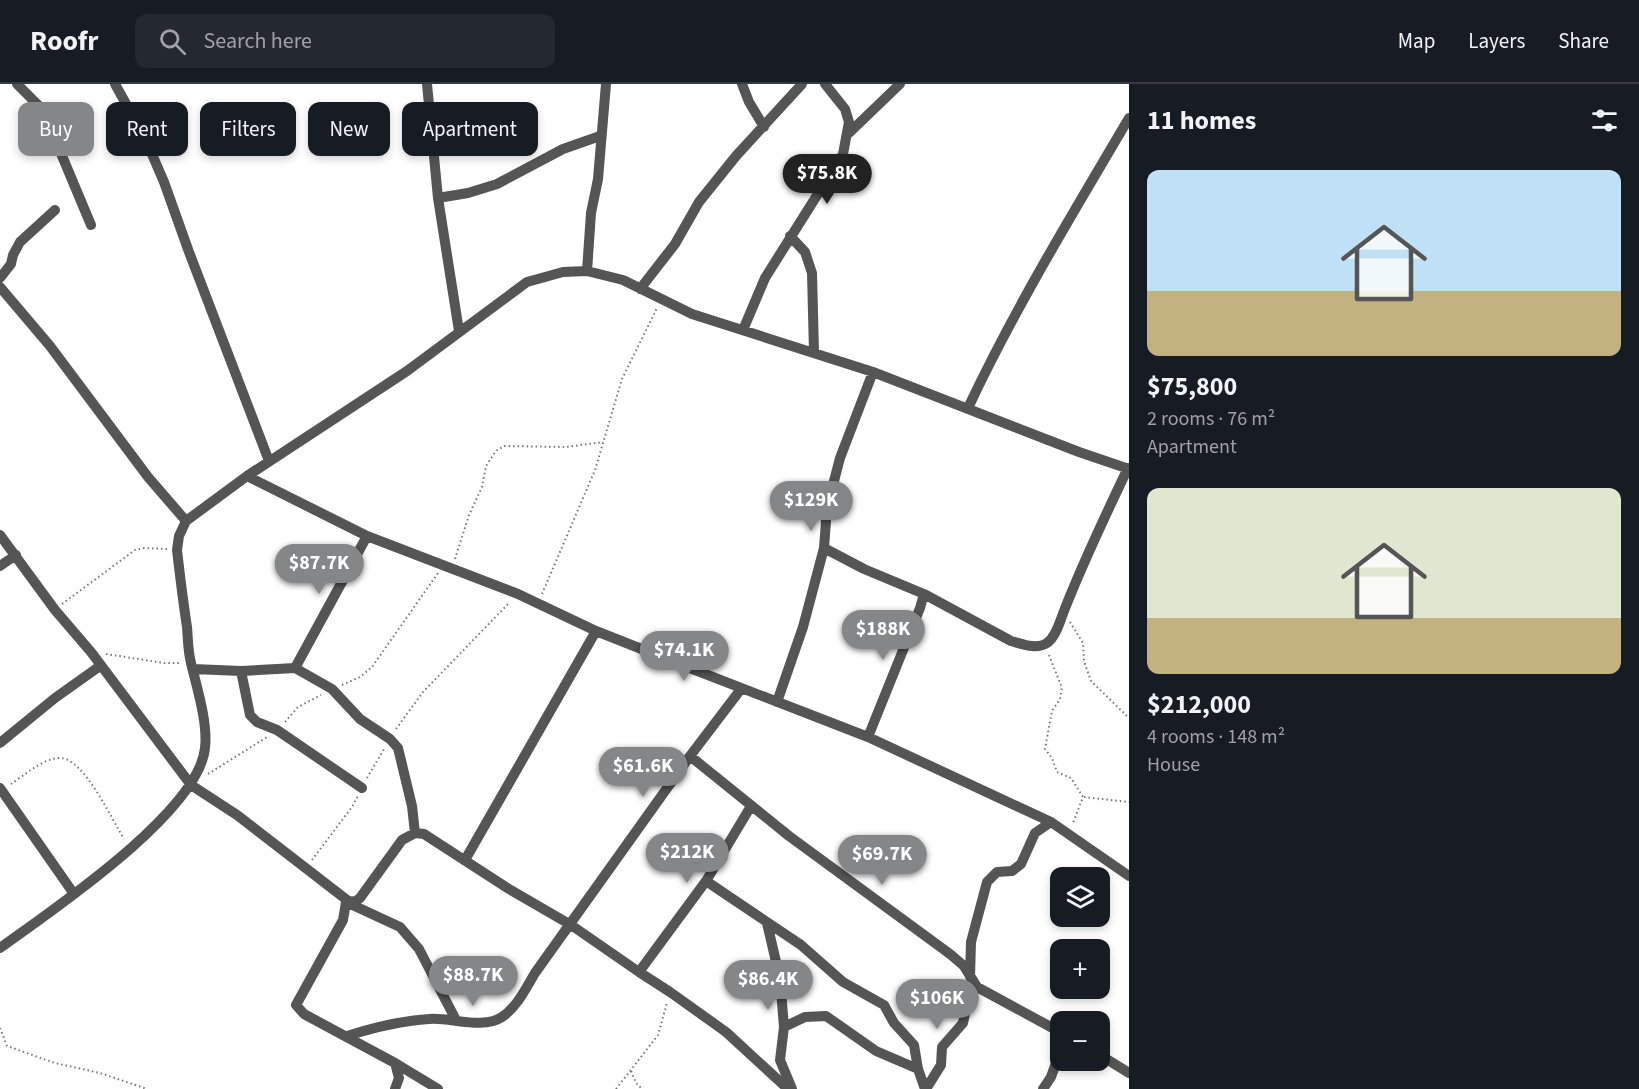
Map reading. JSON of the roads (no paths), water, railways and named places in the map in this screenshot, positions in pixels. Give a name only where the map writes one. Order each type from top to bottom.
[{"type":"street","points":[[17,84],[40,107],[47,120],[90,225]]},
{"type":"street","points":[[115,84],[146,138],[164,182],[269,461]]},
{"type":"street","points":[[427,84],[438,198],[459,331]]},
{"type":"street","points":[[587,271],[591,213],[598,179],[606,84]]},
{"type":"street","points":[[742,84],[749,102],[764,127]]},
{"type":"street","points":[[640,289],[675,244],[699,202],[736,156],[802,84]]},
{"type":"street","points":[[743,330],[765,278],[843,154],[849,133],[849,122],[845,109],[825,84]]},
{"type":"street","points":[[849,133],[900,84]]},
{"type":"street","points":[[968,408],[987,369],[1129,118]]},
{"type":"street","points":[[438,198],[468,193],[497,184],[563,149],[600,136]]},
{"type":"street","points":[[0,278],[11,264],[20,242],[55,210]]},
{"type":"street","points":[[790,236],[805,252],[813,273],[814,352]]},
{"type":"street","points":[[0,947],[74,894],[130,849],[163,818],[191,785],[205,752],[206,737],[192,666],[177,550],[179,536],[186,521],[269,461],[407,371],[527,282],[563,272],[587,271],[623,280],[692,314],[873,372],[1128,469],[1079,572],[1055,634],[1047,643],[1040,646],[1027,646],[1011,641],[924,594],[864,569],[824,549]]},
{"type":"street","points":[[0,287],[50,346],[148,477],[186,521]]},
{"type":"street","points":[[777,702],[803,627],[824,549],[827,508],[840,458],[873,372]]},
{"type":"street","points":[[247,476],[367,536],[518,594],[596,631],[868,737],[1051,822],[1129,876]]},
{"type":"street","points":[[0,535],[191,785],[237,815],[347,900],[343,920],[296,1005],[304,1014],[347,1036],[438,1089]]},
{"type":"street","points":[[295,668],[367,536]]},
{"type":"street","points":[[0,566],[16,555]]},
{"type":"street","points":[[868,737],[924,594]]},
{"type":"street","points":[[465,860],[596,631]]},
{"type":"street","points":[[0,743],[55,698],[100,666]]},
{"type":"street","points":[[192,666],[241,671],[295,668],[333,689],[360,719],[390,738],[398,748],[412,806],[415,833]]},
{"type":"street","points":[[241,671],[250,715],[257,722],[277,730],[362,788]]},
{"type":"street","points":[[347,1036],[381,1025],[431,1019],[490,1022],[503,1016],[518,1000],[690,756],[741,689]]},
{"type":"street","points":[[690,756],[789,836],[950,954],[964,966],[977,987],[1050,1027]]},
{"type":"street","points":[[1,789],[74,894]]},
{"type":"street","points":[[639,972],[706,881],[751,806]]},
{"type":"street","points":[[925,1089],[941,1065],[942,1047],[963,1023],[971,979],[971,942],[987,882],[997,872],[1012,871],[1022,864],[1035,834],[1051,822]]},
{"type":"street","points":[[346,902],[360,898],[402,840],[415,833],[424,834],[509,889],[571,925],[670,992],[726,1032],[790,1089]]},
{"type":"street","points":[[706,881],[801,945],[843,982],[884,1005],[894,1023],[914,1045],[918,1069],[925,1089]]},
{"type":"street","points":[[346,902],[400,927],[419,949],[456,1020]]},
{"type":"street","points":[[767,923],[780,979],[784,1028],[780,1060],[790,1089]]},
{"type":"street","points":[[784,1028],[805,1017],[826,1016],[876,1051],[918,1069]]},
{"type":"street","points":[[1110,1061],[1129,1072]]},
{"type":"street","points":[[394,1063],[399,1078],[395,1089]]},
{"type":"street","points":[[1043,1089],[1053,1071]]}]
